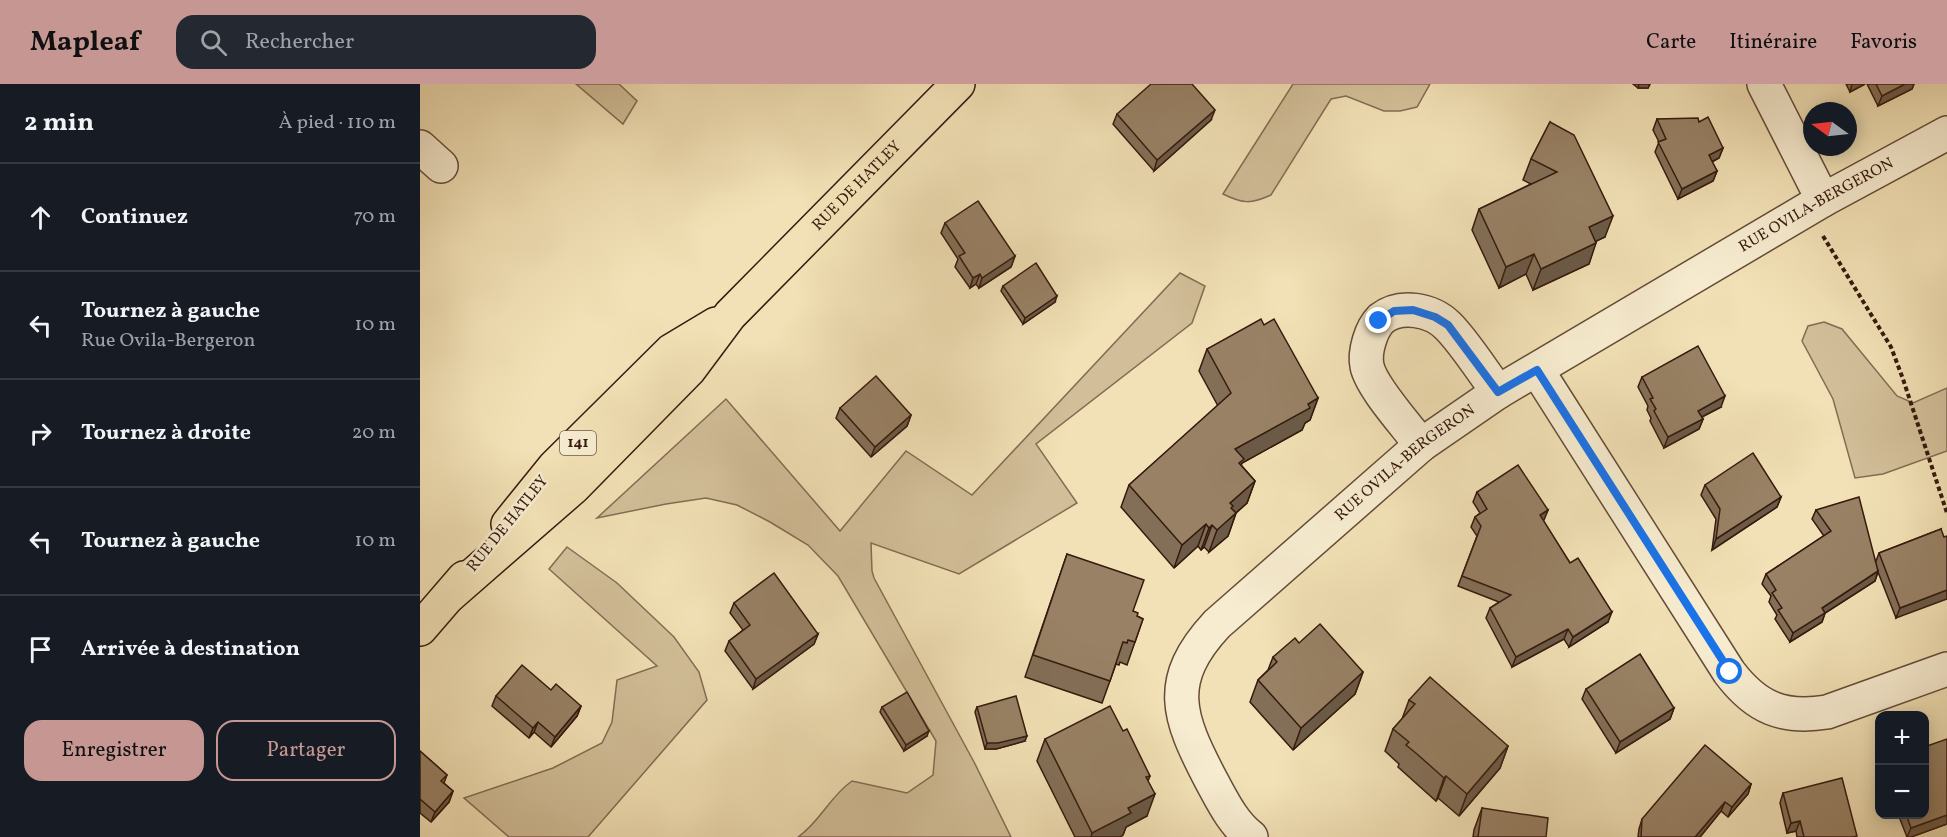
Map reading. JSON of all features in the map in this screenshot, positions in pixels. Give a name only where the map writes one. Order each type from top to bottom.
[{"type":"main road","name":"RUE DE HATLEY","points":[[420,629],[450,595],[574,487],[689,370],[730,315],[958,84]]},
{"type":"street","points":[[1764,84],[1815,205]]},
{"type":"street","name":"RUE OVILA-BERGERON","points":[[1251,837],[1229,813],[1185,726],[1182,704],[1184,681],[1190,659],[1202,640],[1217,624],[1421,445],[1498,392],[1815,205],[1947,133]]},
{"type":"street","points":[[1421,445],[1373,381],[1367,366],[1367,349],[1379,321],[1394,311],[1404,310],[1413,310],[1435,317],[1448,325],[1498,392]]},
{"type":"street","points":[[1537,370],[1730,672],[1741,687],[1755,699],[1772,709],[1790,714],[1809,715],[1827,712],[1947,669]]},
{"type":"path","points":[[1815,205],[1891,347],[1947,513]]},
{"type":"shaded area","points":[[576,84],[619,84],[637,101],[623,124]]},
{"type":"shaded area","points":[[1293,84],[1430,84],[1417,107],[1400,111],[1384,111],[1346,96],[1331,99],[1271,195],[1247,202],[1223,194]]},
{"type":"shaded area","points":[[1180,273],[1205,286],[1192,323],[1036,444],[1077,503],[959,574],[871,543],[874,578],[974,762],[1011,837],[798,837],[852,781],[907,793],[933,775],[936,741],[838,576],[808,545],[737,505],[706,498],[597,518],[726,399],[840,531],[906,451],[972,495]]},
{"type":"shaded area","points":[[1824,322],[1842,329],[1897,396],[1913,403],[1947,388],[1947,451],[1883,474],[1855,478],[1833,399],[1802,341],[1808,326]]},
{"type":"shaded area","points":[[567,547],[617,583],[674,637],[699,672],[707,700],[588,837],[509,837],[464,798],[553,768],[602,743],[612,722],[617,680],[657,666],[549,569]]},
{"type":"building","points":[[1151,84],[1192,84],[1215,110],[1157,160],[1117,114]]},
{"type":"building","points":[[1876,84],[1905,84],[1882,96]]},
{"type":"building","points":[[1708,117],[1723,148],[1709,155],[1717,171],[1682,189],[1658,142],[1666,139],[1657,119],[1698,118],[1699,122]]},
{"type":"building","points":[[1550,122],[1574,135],[1613,216],[1589,227],[1596,243],[1541,269],[1534,254],[1506,267],[1479,209],[1557,172],[1531,159]]},
{"type":"building","points":[[978,201],[1015,256],[982,278],[980,274],[973,278],[959,256],[965,253],[945,223]]},
{"type":"building","points":[[1036,263],[1057,296],[1025,318],[1003,286]]},
{"type":"building","points":[[1261,319],[1264,325],[1274,319],[1318,398],[1308,404],[1310,408],[1235,449],[1244,459],[1239,463],[1255,481],[1230,503],[1236,513],[1217,530],[1212,525],[1209,528],[1206,524],[1182,545],[1129,485],[1231,393],[1207,349]]},
{"type":"building","points":[[1698,346],[1725,396],[1698,411],[1703,419],[1668,437],[1654,411],[1656,409],[1650,399],[1653,398],[1642,377]]},
{"type":"building","points":[[876,376],[911,415],[875,447],[840,408]]},
{"type":"building","points":[[1753,453],[1781,497],[1716,539],[1720,509],[1705,485]]},
{"type":"building","points":[[1518,465],[1548,510],[1540,515],[1570,563],[1578,558],[1612,612],[1573,637],[1568,629],[1516,657],[1490,608],[1511,595],[1462,576],[1481,526],[1475,517],[1487,509],[1477,492]]},
{"type":"building","points":[[1859,497],[1878,571],[1822,608],[1825,613],[1793,633],[1778,610],[1782,608],[1772,593],[1776,590],[1766,574],[1831,531],[1816,510]]},
{"type":"building","points":[[1941,529],[1944,537],[1947,536],[1947,590],[1900,608],[1879,553]]},
{"type":"building","points":[[1067,554],[1144,580],[1133,611],[1143,619],[1135,642],[1128,640],[1127,643],[1123,642],[1110,681],[1033,655]]},
{"type":"building","points":[[774,573],[818,634],[756,679],[729,641],[750,625],[734,603]]},
{"type":"building","points":[[1320,624],[1363,672],[1301,728],[1258,680],[1277,662],[1273,657],[1295,638],[1299,643]]},
{"type":"building","points":[[1640,654],[1674,708],[1620,742],[1586,689]]},
{"type":"building","points":[[522,665],[551,690],[556,684],[581,706],[555,737],[538,722],[533,728],[496,696]]},
{"type":"building","points":[[1430,677],[1508,746],[1467,794],[1446,776],[1444,778],[1406,745],[1409,742],[1393,729],[1415,704],[1409,700]]},
{"type":"building","points":[[907,692],[929,731],[906,745],[882,707]]},
{"type":"building","points":[[1016,696],[1027,736],[998,743],[987,743],[977,707]]},
{"type":"building","points":[[1110,706],[1123,731],[1127,729],[1150,776],[1146,777],[1155,794],[1128,808],[1131,813],[1092,833],[1045,739]]},
{"type":"building","points":[[1947,739],[1947,815],[1911,828],[1908,819],[1929,819],[1929,745]]},
{"type":"building","points":[[1705,745],[1751,784],[1732,807],[1725,802],[1695,837],[1641,837],[1642,819]]},
{"type":"building","points":[[420,751],[447,775],[441,781],[453,791],[435,812],[420,799]]},
{"type":"building","points":[[1842,778],[1857,836],[1804,837],[1800,821],[1791,823],[1783,793]]},
{"type":"building","points":[[1482,808],[1548,818],[1546,837],[1478,837]]},
{"type":"route","points":[[1379,321],[1394,311],[1413,310],[1435,317],[1448,325],[1498,392],[1537,370],[1730,672]]}]
